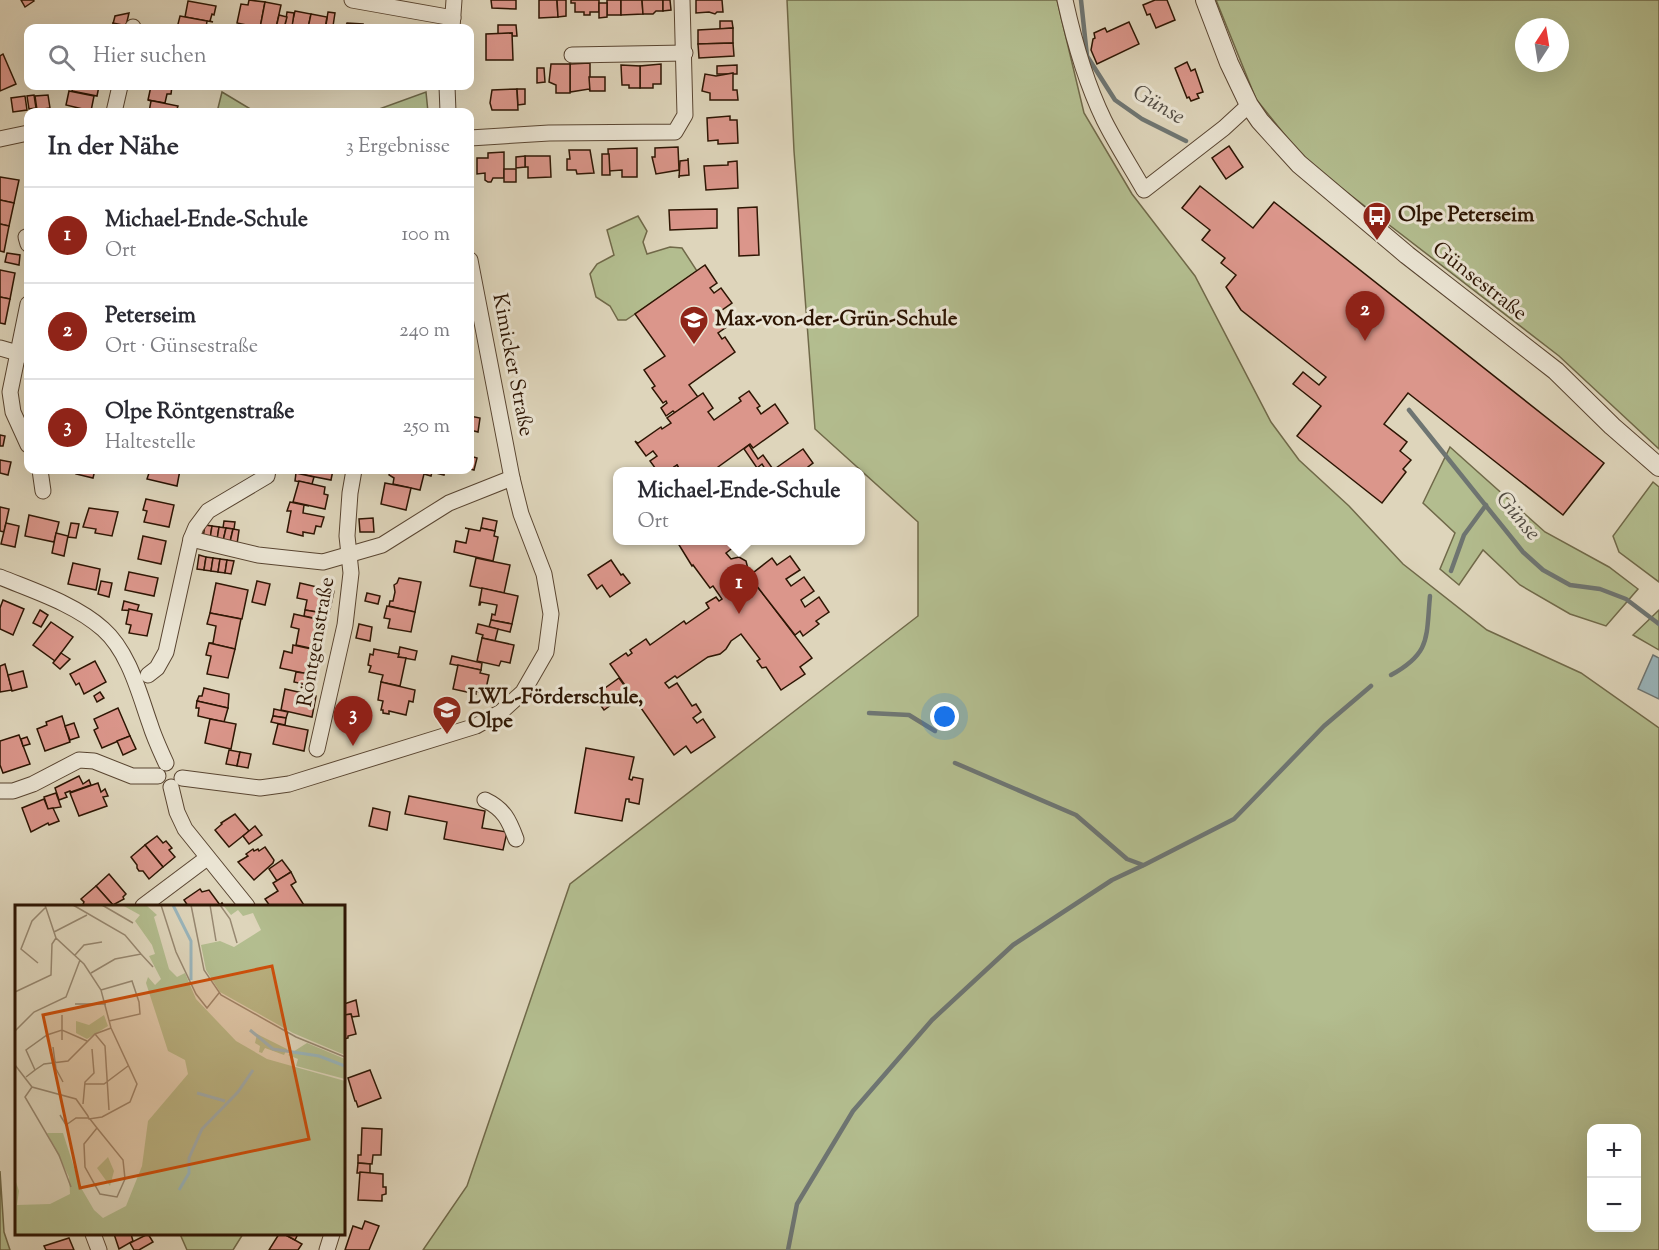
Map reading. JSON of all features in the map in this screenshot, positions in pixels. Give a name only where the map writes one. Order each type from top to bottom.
[{"type":"street","points":[[352,0],[453,23],[454,0]]},
{"type":"street","points":[[474,138],[549,132],[675,132],[685,115],[682,0]]},
{"type":"street","points":[[1065,0],[1071,28],[1104,121],[1144,190],[1224,128],[1249,105]]},
{"type":"street","name":"Günsestraße","points":[[1205,0],[1229,63],[1249,105],[1260,121],[1299,164],[1407,255],[1556,371],[1612,426],[1659,467]]},
{"type":"street","points":[[572,55],[685,53]]},
{"type":"street","points":[[115,108],[119,90]]},
{"type":"street","points":[[447,90],[448,108]]},
{"type":"street","points":[[0,139],[24,134]]},
{"type":"street","name":"Kimicker Straße","points":[[177,783],[260,788],[289,784],[476,726],[501,712],[523,692],[546,652],[551,614],[544,574],[520,514],[474,281]]},
{"type":"street","points":[[0,348],[23,355],[10,392],[13,412],[24,437]]},
{"type":"street","points":[[41,474],[43,491]]},
{"type":"street","points":[[148,675],[157,668],[166,652],[191,539],[196,527],[208,511],[267,474]]},
{"type":"street","name":"Röntgenstraße","points":[[317,749],[345,625],[351,573],[347,536],[353,474]]},
{"type":"street","points":[[191,539],[258,555],[323,562],[382,545],[449,502],[512,478]]},
{"type":"street","points":[[0,577],[73,609],[104,630],[125,657],[136,681],[151,728],[162,770],[163,784],[177,783]]},
{"type":"street","points":[[0,790],[13,790],[33,784],[79,760],[94,761],[132,776],[162,770],[175,763],[182,769],[177,783],[177,812],[185,830],[247,905]]},
{"type":"street","points":[[485,800],[509,819],[516,839]]},
{"type":"street","points":[[144,905],[207,858]]},
{"type":"street","points":[[94,1235],[99,1250]]},
{"type":"street","points":[[327,1250],[331,1235]]},
{"type":"green space","points":[[787,0],[1057,0],[1084,113],[1132,194],[1195,276],[1271,422],[1299,460],[1349,506],[1403,564],[1487,630],[1581,673],[1659,728],[1659,1250],[423,1250],[467,1186],[570,884],[918,616],[918,522],[865,474],[865,467],[857,467],[815,429],[794,151]]},
{"type":"green space","points":[[1216,0],[1659,0],[1659,449],[1559,356],[1305,160],[1256,99]]},
{"type":"green space","points":[[222,92],[249,108],[218,108]]},
{"type":"green space","points":[[426,92],[428,108],[382,108]]},
{"type":"green space","points":[[638,216],[647,231],[643,242],[647,254],[670,247],[682,248],[697,271],[626,320],[618,320],[610,306],[596,297],[590,274],[597,264],[614,255],[607,230]]},
{"type":"green space","points":[[1450,447],[1545,532],[1609,567],[1638,589],[1606,626],[1570,614],[1520,585],[1483,550],[1459,585],[1440,569],[1455,533],[1423,503]]},
{"type":"green space","points":[[1653,482],[1659,487],[1659,582],[1619,552],[1613,536]]},
{"type":"green space","points":[[1659,610],[1659,650],[1633,635]]},
{"type":"green space","points":[[0,1171],[4,1232],[10,1250],[0,1250]]},
{"type":"green space","points":[[180,1235],[242,1235],[233,1250],[187,1250]]},
{"type":"water","points":[[1653,655],[1659,658],[1659,699],[1638,689]]},
{"type":"building","points":[[21,0],[33,0],[34,1],[25,7]]},
{"type":"building","points":[[249,0],[265,2],[261,24],[237,23],[241,4],[248,5]]},
{"type":"building","points":[[491,0],[516,0],[516,9],[492,8]]},
{"type":"building","points":[[539,0],[557,0],[558,17],[539,18]]},
{"type":"building","points":[[557,0],[566,0],[566,16],[558,17]]},
{"type":"building","points":[[571,0],[599,0],[599,12],[584,15],[584,12],[575,12],[575,3],[571,3]]},
{"type":"building","points":[[607,0],[621,0],[621,15],[607,15]]},
{"type":"building","points":[[621,0],[642,0],[643,14],[621,15]]},
{"type":"building","points":[[642,0],[663,0],[663,11],[643,14]]},
{"type":"building","points":[[663,0],[670,0],[671,10],[663,11]]},
{"type":"building","points":[[696,0],[722,0],[723,12],[696,13]]},
{"type":"building","points":[[1155,0],[1167,0],[1175,20],[1156,28],[1143,5]]},
{"type":"building","points":[[188,1],[216,6],[210,21],[213,22],[185,17]]},
{"type":"building","points":[[265,2],[281,5],[277,24],[261,24]]},
{"type":"building","points":[[599,3],[607,3],[607,17],[599,18]]},
{"type":"building","points":[[295,11],[311,14],[309,24],[292,24]]},
{"type":"building","points":[[287,12],[294,13],[292,24],[285,24]]},
{"type":"building","points":[[328,12],[335,13],[333,24],[326,24]]},
{"type":"building","points":[[129,13],[126,24],[113,24],[115,16]]},
{"type":"building","points":[[311,14],[327,17],[326,24],[309,24]]},
{"type":"building","points":[[279,15],[287,17],[285,24],[277,24]]},
{"type":"building","points":[[180,16],[207,21],[207,24],[178,24]]},
{"type":"building","points":[[720,21],[732,21],[733,28],[720,29]]},
{"type":"building","points":[[1129,22],[1139,44],[1097,64],[1091,50],[1095,38],[1094,33],[1105,28],[1107,32]]},
{"type":"building","points":[[498,25],[516,25],[517,36],[512,36],[512,33],[498,34]]},
{"type":"building","points":[[733,28],[733,43],[698,44],[698,30]]},
{"type":"building","points":[[512,33],[513,60],[486,60],[486,34]]},
{"type":"building","points":[[733,43],[734,56],[699,58],[698,44]]},
{"type":"building","points":[[3,54],[16,84],[0,91],[0,56]]},
{"type":"building","points":[[1187,62],[1191,71],[1195,69],[1203,92],[1197,94],[1199,98],[1191,101],[1189,97],[1187,98],[1175,68]]},
{"type":"building","points":[[590,63],[590,91],[589,89],[570,92],[570,64]]},
{"type":"building","points":[[551,64],[570,64],[570,93],[556,93],[556,85],[549,82]]},
{"type":"building","points":[[661,64],[661,84],[653,84],[653,88],[640,88],[640,66]]},
{"type":"building","points":[[621,65],[640,66],[640,88],[629,88],[629,85],[622,85]]},
{"type":"building","points":[[737,65],[737,74],[717,74],[717,66]]},
{"type":"building","points":[[537,68],[544,68],[545,82],[537,83]]},
{"type":"building","points":[[733,73],[733,90],[737,90],[738,100],[710,100],[710,93],[702,91],[705,74],[716,76]]},
{"type":"building","points":[[589,77],[605,77],[605,91],[590,91]]},
{"type":"building","points":[[517,89],[518,110],[492,110],[490,103],[492,90]]},
{"type":"building","points":[[517,89],[525,89],[525,104],[518,105]]},
{"type":"building","points":[[72,90],[98,90],[97,96]]},
{"type":"building","points":[[150,90],[172,90],[171,94],[167,94],[165,103],[148,100]]},
{"type":"building","points":[[69,91],[94,96],[92,108],[66,105]]},
{"type":"building","points":[[34,95],[36,108],[29,108],[27,96]]},
{"type":"building","points":[[48,95],[50,108],[37,108],[35,96]]},
{"type":"building","points":[[25,96],[27,108],[13,112],[11,98]]},
{"type":"building","points":[[148,100],[178,106],[177,108],[150,108],[151,101]]},
{"type":"building","points":[[730,116],[730,120],[737,120],[738,143],[718,144],[718,140],[708,141],[707,118]]},
{"type":"building","points":[[1229,146],[1243,167],[1226,179],[1212,158]]},
{"type":"building","points":[[678,147],[679,170],[656,174],[652,157],[655,157],[655,148]]},
{"type":"building","points":[[637,148],[637,177],[622,177],[622,170],[609,171],[608,149]]},
{"type":"building","points":[[569,150],[590,150],[594,173],[577,174],[576,170],[567,170],[567,159],[570,159]]},
{"type":"building","points":[[504,152],[504,178],[493,178],[491,182],[488,182],[485,180],[485,173],[477,174],[477,158],[488,158],[488,153]]},
{"type":"building","points":[[602,154],[609,154],[610,175],[602,175]]},
{"type":"building","points":[[525,156],[550,156],[551,177],[528,178]]},
{"type":"building","points":[[525,156],[525,167],[516,168],[516,157]]},
{"type":"building","points":[[688,158],[689,175],[679,176],[680,161],[688,160]]},
{"type":"building","points":[[737,161],[738,188],[706,190],[704,166],[728,165],[728,162]]},
{"type":"building","points":[[504,169],[516,169],[516,182],[504,182]]},
{"type":"building","points":[[0,177],[19,180],[14,203],[0,200]]},
{"type":"building","points":[[1200,186],[1253,228],[1274,202],[1604,463],[1563,515],[1408,393],[1384,424],[1407,442],[1400,451],[1411,460],[1403,469],[1406,472],[1382,503],[1297,436],[1321,406],[1293,384],[1303,372],[1319,385],[1326,377],[1241,310],[1226,287],[1236,275],[1221,263],[1225,258],[1202,240],[1210,230],[1182,208]]},
{"type":"building","points":[[0,200],[14,203],[9,226],[0,224]]},
{"type":"building","points":[[757,207],[759,255],[739,256],[738,208]]},
{"type":"building","points":[[717,209],[717,228],[670,230],[669,210]]},
{"type":"building","points":[[0,224],[9,226],[4,252],[0,251]]},
{"type":"building","points":[[7,253],[20,255],[19,265],[5,262]]},
{"type":"building","name":"Max-von-der-Grün-Schule","points":[[705,265],[717,283],[710,288],[714,293],[721,288],[732,303],[718,313],[728,326],[718,333],[722,339],[725,337],[735,352],[689,385],[698,397],[675,413],[673,411],[666,416],[661,408],[667,403],[666,401],[663,403],[652,388],[655,386],[644,370],[665,356],[635,314]]},
{"type":"building","points":[[0,270],[15,273],[10,299],[0,297]]},
{"type":"building","points":[[0,297],[10,299],[5,324],[0,323]]},
{"type":"building","name":"Max-von-der-Grün-Schule","points":[[749,391],[760,406],[757,408],[761,414],[775,404],[788,423],[753,448],[750,444],[718,467],[678,467],[677,465],[654,467],[650,461],[657,456],[653,451],[646,456],[635,441],[638,443],[671,423],[667,418],[703,393],[713,408],[708,412],[714,420],[741,401],[739,398]]},
{"type":"building","points":[[474,417],[480,418],[478,432],[474,431]]},
{"type":"building","points":[[0,435],[5,436],[3,446],[0,446]]},
{"type":"building","points":[[749,445],[758,459],[763,455],[771,467],[764,467],[762,464],[756,467],[744,449]]},
{"type":"building","points":[[803,449],[813,463],[808,467],[777,467]]},
{"type":"building","points":[[0,460],[11,462],[8,475],[0,473]]},
{"type":"building","points":[[76,474],[94,474],[93,478]]},
{"type":"building","points":[[149,474],[179,474],[177,486],[147,479]]},
{"type":"building","points":[[296,474],[314,477],[312,484],[295,481]]},
{"type":"building","points":[[300,474],[332,474],[331,480]]},
{"type":"building","points":[[424,474],[420,490],[393,484],[394,478],[389,475]]},
{"type":"building","points":[[299,481],[325,487],[324,494],[328,495],[325,509],[293,502]]},
{"type":"building","points":[[385,483],[411,488],[406,510],[381,504]]},
{"type":"building","points":[[146,499],[174,505],[169,527],[144,522],[147,511],[143,510]]},
{"type":"building","points":[[290,502],[309,506],[304,505],[303,513],[324,517],[321,527],[316,526],[314,534],[303,532],[303,536],[287,532],[291,511],[287,511]]},
{"type":"building","points":[[0,507],[9,509],[4,532],[0,531]]},
{"type":"building","points":[[89,508],[118,512],[112,536],[95,533],[96,529],[83,527]]},
{"type":"building","points":[[29,515],[59,522],[54,542],[25,536]]},
{"type":"building","points":[[373,518],[374,532],[360,532],[359,519]]},
{"type":"building","points":[[483,518],[497,521],[495,531],[481,528]]},
{"type":"building","points":[[224,521],[235,522],[234,529],[223,528]]},
{"type":"building","points":[[6,523],[19,526],[15,547],[1,544]]},
{"type":"building","points":[[71,523],[79,524],[76,538],[68,537]]},
{"type":"building","points":[[205,525],[212,526],[210,539],[203,538]]},
{"type":"building","points":[[212,526],[219,527],[217,540],[210,539]]},
{"type":"building","points":[[219,527],[226,528],[223,541],[217,540]]},
{"type":"building","points":[[226,528],[233,529],[230,542],[223,541]]},
{"type":"building","points":[[465,528],[495,531],[494,536],[498,537],[493,561],[454,552],[456,541],[466,543],[469,529]]},
{"type":"building","points":[[233,529],[239,530],[237,544],[230,542]]},
{"type":"building","points":[[56,533],[68,536],[64,556],[52,553]]},
{"type":"building","points":[[143,536],[166,541],[161,564],[138,559]]},
{"type":"building","points":[[679,545],[734,545],[726,553],[731,559],[739,557],[746,561],[747,573],[812,658],[800,667],[805,674],[781,690],[766,667],[762,668],[757,661],[760,659],[741,634],[731,641],[720,654],[708,657],[677,678],[675,676],[665,683],[669,688],[677,683],[692,706],[696,704],[701,712],[693,718],[697,723],[703,719],[715,737],[691,753],[686,746],[674,755],[610,664],[626,653],[628,656],[632,653],[630,650],[646,639],[650,645],[684,621],[686,624],[709,608],[706,603],[716,597],[719,601],[722,599],[713,586],[710,588]]},
{"type":"building","points":[[199,555],[206,557],[204,570],[197,569]]},
{"type":"building","points":[[790,556],[800,570],[786,579],[791,586],[804,577],[814,591],[801,600],[805,607],[819,597],[829,612],[816,621],[819,624],[803,636],[800,631],[795,635],[749,576],[772,558],[777,565]]},
{"type":"building","points":[[206,557],[213,558],[211,571],[204,570]]},
{"type":"building","points":[[213,558],[220,559],[218,572],[211,571]]},
{"type":"building","points":[[476,558],[510,565],[504,593],[470,586]]},
{"type":"building","points":[[220,559],[227,560],[225,573],[218,572]]},
{"type":"building","points":[[227,560],[234,561],[231,574],[225,573]]},
{"type":"building","points":[[611,560],[621,575],[623,574],[630,583],[610,597],[602,585],[597,589],[588,575]]},
{"type":"building","points":[[73,563],[100,569],[96,590],[68,584]]},
{"type":"building","points":[[129,572],[158,578],[154,596],[125,590]]},
{"type":"building","points":[[399,578],[421,582],[415,612],[389,606],[390,601],[393,601],[394,585]]},
{"type":"building","points":[[101,581],[112,583],[109,597],[98,594]]},
{"type":"building","points":[[257,581],[270,584],[265,605],[252,602]]},
{"type":"building","points":[[216,583],[248,590],[242,619],[210,613]]},
{"type":"building","points":[[300,583],[334,591],[329,614],[305,610],[307,600],[297,598]]},
{"type":"building","points":[[482,588],[518,596],[512,624],[491,620],[492,614],[495,615],[497,605],[481,602],[479,605]]},
{"type":"building","points":[[367,593],[380,596],[378,604],[365,601]]},
{"type":"building","points":[[3,600],[24,609],[13,635],[0,629],[0,608]]},
{"type":"building","points":[[124,601],[139,605],[137,611],[122,610]]},
{"type":"building","points":[[387,606],[415,612],[411,632],[388,628],[390,619],[384,618]]},
{"type":"building","points":[[129,609],[152,614],[147,636],[129,633],[131,625],[126,624]]},
{"type":"building","points":[[40,610],[48,615],[41,627],[33,623]]},
{"type":"building","points":[[305,610],[329,614],[327,621],[304,616]]},
{"type":"building","points":[[210,613],[241,619],[235,649],[209,643],[213,643],[216,626],[207,624]]},
{"type":"building","points":[[294,614],[325,621],[322,634],[318,633],[316,642],[320,642],[319,650],[296,645],[299,629],[291,627]]},
{"type":"building","points":[[491,620],[512,624],[510,632],[489,627]]},
{"type":"building","points":[[51,622],[73,637],[55,661],[33,645]]},
{"type":"building","points":[[359,624],[372,627],[370,641],[356,638]]},
{"type":"building","points":[[478,624],[498,629],[495,641],[482,638],[483,635],[476,633]]},
{"type":"building","points":[[482,638],[514,645],[510,663],[501,661],[499,666],[477,661]]},
{"type":"building","points":[[209,643],[235,649],[228,678],[207,674],[211,656],[206,655]]},
{"type":"building","points":[[293,645],[316,650],[313,663],[310,662],[308,674],[280,668],[284,651],[292,653]]},
{"type":"building","points":[[400,647],[417,651],[415,660],[398,657]]},
{"type":"building","points":[[374,649],[399,654],[398,657],[406,658],[400,686],[381,682],[383,675],[369,672],[370,654],[373,655]]},
{"type":"building","points":[[61,653],[70,659],[60,669],[53,663]]},
{"type":"building","points":[[452,656],[482,663],[481,670],[450,664]]},
{"type":"building","points":[[95,661],[106,682],[84,694],[79,683],[76,685],[70,674]]},
{"type":"building","points":[[5,664],[12,690],[0,692],[0,666]]},
{"type":"building","points":[[458,665],[481,670],[480,673],[489,675],[485,693],[476,691],[476,694],[453,689]]},
{"type":"building","points":[[23,671],[27,687],[12,691],[8,675]]},
{"type":"building","points":[[296,672],[311,674],[308,685],[294,682]]},
{"type":"building","points":[[619,678],[629,692],[604,710],[594,696]]},
{"type":"building","points":[[381,682],[415,690],[413,702],[409,701],[406,715],[389,711],[389,714],[383,713],[381,710],[383,701],[378,700]]},
{"type":"building","points":[[204,688],[229,694],[228,708],[197,701],[199,696],[202,696]]},
{"type":"building","points":[[285,689],[316,696],[312,717],[281,710]]},
{"type":"building","points":[[100,692],[104,698],[97,702],[94,696]]},
{"type":"building","points":[[197,701],[228,708],[224,722],[198,716]]},
{"type":"building","points":[[118,708],[130,736],[102,748],[94,730],[98,728],[94,719]]},
{"type":"building","points":[[274,709],[288,712],[286,718],[273,716]]},
{"type":"building","points":[[62,716],[70,742],[45,751],[37,729],[47,725],[46,722]]},
{"type":"building","points":[[273,716],[286,718],[285,725],[271,722]]},
{"type":"building","points":[[210,719],[236,724],[231,749],[205,743]]},
{"type":"building","points":[[74,723],[79,737],[70,740],[65,726]]},
{"type":"building","points":[[278,724],[308,730],[304,751],[273,744]]},
{"type":"building","points":[[19,735],[30,764],[3,773],[0,765],[0,741]]},
{"type":"building","points":[[130,736],[136,749],[123,755],[117,741]]},
{"type":"building","points":[[27,737],[30,744],[23,746],[21,739]]},
{"type":"building","points":[[586,748],[634,757],[629,779],[632,780],[633,777],[643,779],[639,804],[626,799],[622,821],[575,813]]},
{"type":"building","points":[[229,750],[240,752],[237,766],[226,764]]},
{"type":"building","points":[[240,752],[251,754],[248,768],[237,766]]},
{"type":"building","points":[[79,776],[83,784],[89,780],[91,785],[65,793],[67,797],[59,800],[55,788]]},
{"type":"building","points":[[98,783],[101,792],[105,789],[108,796],[103,797],[107,806],[79,816],[70,793]]},
{"type":"building","points":[[56,793],[61,807],[48,809],[44,797]]},
{"type":"building","points":[[409,796],[485,811],[482,828],[507,832],[503,850],[444,839],[447,822],[405,814]]},
{"type":"building","points":[[44,799],[48,809],[53,808],[59,821],[49,825],[48,823],[31,832],[22,808]]},
{"type":"building","points":[[373,808],[390,812],[387,830],[369,826]]},
{"type":"building","points":[[235,814],[249,831],[229,847],[215,830]]},
{"type":"building","points":[[255,826],[262,835],[249,844],[243,836]]},
{"type":"building","points":[[157,836],[172,848],[169,850],[175,857],[163,867],[145,845]]},
{"type":"building","points":[[145,845],[163,867],[149,879],[143,871],[139,871],[131,857]]},
{"type":"building","points":[[265,847],[274,860],[273,863],[254,880],[238,862],[248,856],[246,854],[253,849],[259,851]]},
{"type":"building","points":[[282,860],[291,872],[277,881],[269,869]]},
{"type":"building","points":[[291,872],[296,882],[291,885],[304,905],[269,905],[265,899],[278,891],[273,883]]},
{"type":"building","points":[[109,874],[126,894],[124,899],[113,905],[96,886]]},
{"type":"building","points":[[96,886],[113,905],[86,905],[81,899]]},
{"type":"building","points":[[200,889],[202,892],[209,890],[220,905],[187,905],[184,900]]},
{"type":"building","points":[[356,1000],[359,1016],[345,1015],[345,1004]]},
{"type":"building","points":[[351,1014],[356,1034],[345,1039],[345,1015]]},
{"type":"building","points":[[370,1070],[381,1098],[358,1107],[348,1078]]},
{"type":"building","points":[[362,1128],[382,1129],[381,1155],[373,1155],[372,1164],[358,1163],[358,1155],[361,1155]]},
{"type":"building","points":[[358,1163],[370,1164],[370,1173],[357,1173]]},
{"type":"building","points":[[360,1172],[383,1174],[383,1187],[386,1187],[386,1194],[382,1195],[382,1201],[358,1200]]},
{"type":"building","points":[[365,1221],[379,1226],[369,1250],[345,1250],[353,1226],[362,1229]]},
{"type":"building","points":[[114,1235],[131,1235],[133,1241],[119,1249]]},
{"type":"building","points":[[146,1235],[149,1235],[153,1242],[139,1250],[134,1250],[130,1243]]},
{"type":"building","points":[[278,1235],[286,1235],[302,1244],[298,1250],[269,1250]]},
{"type":"building","points":[[286,1235],[298,1235],[295,1240]]},
{"type":"building","points":[[69,1238],[74,1250],[46,1250],[44,1246]]},
{"type":"waterway","name":"Günse","points":[[1081,0],[1087,56],[1115,100],[1142,119],[1186,141]]},
{"type":"waterway","name":"Günse","points":[[1409,410],[1523,552],[1543,570],[1570,585],[1600,589],[1626,599],[1659,624]]},
{"type":"waterway","points":[[1451,571],[1464,535],[1486,505]]},
{"type":"waterway","points":[[1391,675],[1413,659],[1424,643],[1430,596]]},
{"type":"waterway","points":[[788,1250],[797,1204],[853,1111],[932,1020],[1013,945],[1112,880],[1234,819],[1324,726],[1371,686]]},
{"type":"waterway","points":[[869,713],[909,715],[935,731]]},
{"type":"waterway","points":[[955,763],[1076,815],[1127,859],[1143,865]]},
{"type":"place","name":"Olpe Peterseim","points":[[1377,242]]},
{"type":"place","name":"Peterseim","points":[[1365,341]]},
{"type":"place","name":"Max-von-der-Grün-Schule","points":[[694,346]]},
{"type":"place","name":"Michael-Ende-Schule","points":[[739,614]]},
{"type":"place","name":"LWL-Förderschule, Olpe","points":[[447,736]]},
{"type":"place","name":"Olpe Röntgenstraße","points":[[353,746]]}]
